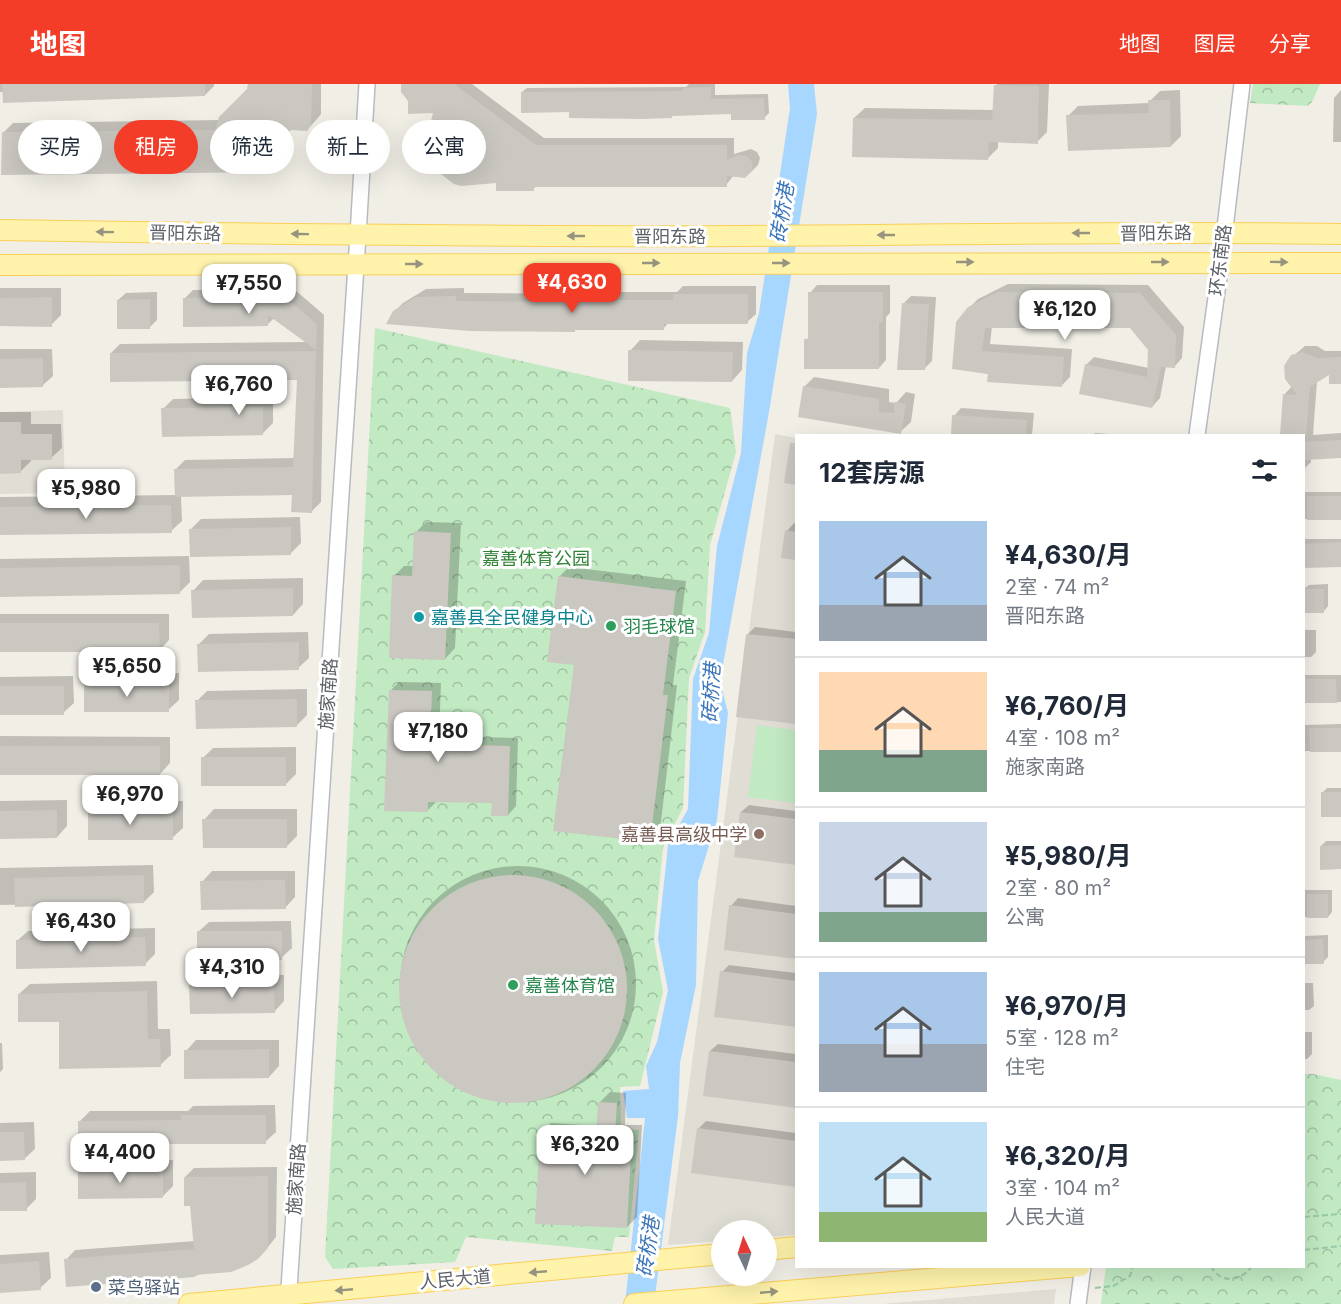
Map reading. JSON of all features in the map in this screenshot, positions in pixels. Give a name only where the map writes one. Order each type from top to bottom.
[{"type":"main road","name":"晋阳东路","points":[[0,230],[358,235],[739,236],[1224,232],[1341,234]]},
{"type":"main road","name":"晋阳东路","points":[[0,265],[1341,263]]},
{"type":"main road","points":[[777,1249],[795,1247]]},
{"type":"main road","name":"人民大道","points":[[189,1304],[288,1300],[711,1255]]},
{"type":"main road","points":[[634,1304],[1057,1268]]},
{"type":"street","name":"施家南路","points":[[288,1300],[366,84]]},
{"type":"street","name":"环东南路","points":[[1197,434],[1221,262],[1242,84]]},
{"type":"street","points":[[1079,1296],[1081,1268]]},
{"type":"path","points":[[1305,1218],[1341,1214]]},
{"type":"path","points":[[1305,1250],[1341,1246]]},
{"type":"path","points":[[1079,1296],[1113,1286],[1130,1276],[1133,1268]]},
{"type":"path","points":[[1213,1268],[1219,1276],[1230,1280],[1241,1277],[1250,1268]]},
{"type":"shaded area","points":[[63,410],[65,493],[0,494],[0,412]]},
{"type":"shaded area","name":"嘉善县高级中学","points":[[775,434],[795,438],[795,1235],[777,1236],[777,1220],[711,1220],[711,1242],[668,1245]]},
{"type":"shaded area","points":[[1056,1289],[1054,1304],[882,1304]]},
{"type":"green space","points":[[1253,84],[1320,84],[1312,102],[1307,106],[1250,103]]},
{"type":"green space","name":"嘉善体育公园","points":[[375,328],[730,408],[736,452],[710,545],[705,632],[689,678],[683,808],[663,847],[654,940],[663,992],[640,1086],[620,1087],[621,1129],[639,1130],[629,1237],[615,1237],[612,1251],[466,1237],[455,1262],[333,1269],[325,1257]]},
{"type":"green space","points":[[757,725],[795,730],[795,803],[748,797]]},
{"type":"green space","points":[[1305,1074],[1341,1080],[1341,1304],[1101,1304],[1106,1268],[1305,1268]]},
{"type":"water","name":"砖桥港","points":[[788,84],[814,84],[817,114],[769,412],[720,681],[728,713],[717,820],[698,881],[696,985],[680,1063],[678,1116],[654,1304],[625,1304],[645,1118],[627,1118],[623,1091],[649,1089],[646,1066],[657,1042],[668,990],[658,939],[668,845],[688,809],[693,679],[709,633],[717,546],[741,453],[747,353],[759,313],[790,108]]},
{"type":"building","points":[[2,84],[205,84],[205,96],[3,103]]},
{"type":"building","points":[[248,84],[312,84],[311,120],[306,120],[306,131],[294,130],[294,120],[218,120],[247,89]]},
{"type":"building","points":[[401,84],[454,84],[536,145],[727,145],[727,160],[739,155],[747,156],[752,162],[753,170],[745,178],[727,176],[727,187],[534,187],[534,191],[496,191],[496,183],[461,186],[454,184],[441,174],[486,174],[486,120],[431,120],[433,113],[408,114],[408,101],[401,92]]},
{"type":"building","points":[[994,85],[1039,86],[1038,144],[989,142],[988,160],[852,157],[853,118],[992,120]]},
{"type":"building","points":[[711,87],[711,99],[764,98],[765,120],[731,120],[731,114],[643,119],[569,118],[569,112],[521,113],[521,92],[683,91],[683,88]]},
{"type":"building","points":[[1148,100],[1170,100],[1171,147],[1068,151],[1066,115],[1149,113]]},
{"type":"building","points":[[198,130],[210,130],[210,173],[198,173]]},
{"type":"building","points":[[102,131],[114,131],[114,174],[102,174]]},
{"type":"building","points":[[2,132],[18,132],[18,174],[91,174],[1,175]]},
{"type":"building","points":[[278,291],[317,324],[316,350],[268,315],[268,326],[183,327],[183,298],[276,297]]},
{"type":"building","points":[[808,292],[883,292],[883,322],[879,322],[879,369],[804,369],[804,339],[808,339]]},
{"type":"building","points":[[998,292],[1140,293],[1176,335],[1175,368],[1161,367],[1152,408],[1079,394],[1085,364],[1147,377],[1148,350],[1130,328],[985,328],[982,351],[1064,357],[1062,387],[987,382],[988,374],[952,369],[956,322],[968,307]]},
{"type":"building","points":[[673,294],[748,294],[748,324],[664,324],[664,330],[575,330],[575,332],[470,331],[386,324],[393,311],[416,297],[456,296],[456,301],[589,302],[589,300],[673,300]]},
{"type":"building","points":[[52,297],[52,327],[0,326],[0,298]]},
{"type":"building","points":[[150,299],[150,329],[117,329],[117,300]]},
{"type":"building","points":[[902,303],[929,304],[925,370],[897,370]]},
{"type":"building","points":[[628,350],[733,352],[732,382],[628,381]]},
{"type":"building","points":[[316,351],[312,513],[291,512],[292,495],[175,497],[174,469],[293,467],[297,380],[110,382],[110,353]]},
{"type":"building","points":[[1303,352],[1317,358],[1341,357],[1341,384],[1329,384],[1329,375],[1310,387],[1306,435],[1280,434],[1283,394],[1297,395],[1285,379],[1284,366],[1291,355]]},
{"type":"building","points":[[43,358],[43,387],[0,388],[0,359]]},
{"type":"building","points":[[803,386],[879,399],[879,412],[894,413],[894,402],[906,404],[901,434],[798,417]]},
{"type":"building","points":[[263,407],[263,435],[162,437],[161,408]]},
{"type":"building","points":[[952,415],[1027,420],[1026,434],[951,434]]},
{"type":"building","points":[[0,422],[21,422],[21,434],[52,434],[52,460],[21,460],[21,473],[0,474]]},
{"type":"building","points":[[1341,440],[1341,458],[1305,460],[1305,442]]},
{"type":"building","points":[[790,443],[795,443],[795,485],[784,483]]},
{"type":"building","points":[[1307,496],[1341,496],[1341,520],[1307,520]]},
{"type":"building","points":[[171,505],[172,533],[0,535],[0,507]]},
{"type":"building","points":[[291,527],[291,555],[190,557],[189,529]]},
{"type":"building","points":[[785,530],[795,532],[795,560],[781,558]]},
{"type":"building","name":"嘉善县全民健身中心","points":[[414,531],[451,533],[445,660],[389,658],[392,575],[412,576]]},
{"type":"building","points":[[1341,542],[1341,567],[1305,568],[1305,544]]},
{"type":"building","points":[[180,565],[180,594],[0,597],[0,568]]},
{"type":"building","points":[[558,576],[676,591],[663,695],[668,695],[650,842],[553,831],[574,665],[547,662]]},
{"type":"building","points":[[293,588],[293,616],[192,618],[191,590]]},
{"type":"building","points":[[1305,589],[1324,589],[1324,613],[1305,613]]},
{"type":"building","points":[[0,623],[159,623],[160,652],[0,652]]},
{"type":"building","points":[[746,634],[795,639],[795,724],[736,717]]},
{"type":"building","points":[[299,642],[299,670],[198,672],[197,644]]},
{"type":"building","points":[[1305,679],[1336,679],[1337,703],[1305,703]]},
{"type":"building","points":[[84,683],[169,683],[169,712],[84,712]]},
{"type":"building","points":[[0,686],[64,686],[64,715],[0,715]]},
{"type":"building","points":[[389,690],[432,691],[430,744],[510,746],[508,816],[491,816],[492,803],[428,802],[428,812],[384,811]]},
{"type":"building","points":[[297,699],[297,727],[196,729],[195,700]]},
{"type":"building","points":[[1309,728],[1341,728],[1341,752],[1310,752]]},
{"type":"building","points":[[0,746],[160,746],[160,775],[0,775]]},
{"type":"building","points":[[201,757],[286,757],[286,786],[201,786]]},
{"type":"building","points":[[1321,792],[1341,792],[1341,817],[1321,817]]},
{"type":"building","points":[[57,810],[57,838],[0,839],[0,811]]},
{"type":"building","points":[[88,811],[173,811],[173,840],[88,840]]},
{"type":"building","points":[[740,812],[795,819],[795,865],[734,857]]},
{"type":"building","points":[[202,819],[287,819],[287,848],[203,848]]},
{"type":"building","points":[[1341,845],[1341,869],[1320,870],[1320,846]]},
{"type":"building","points":[[144,875],[144,903],[15,907],[14,878]]},
{"type":"building","name":"嘉善体育馆","points":[[502,875],[524,875],[557,883],[577,894],[594,908],[608,925],[619,945],[627,978],[625,1011],[619,1033],[608,1053],[594,1070],[577,1084],[557,1095],[524,1103],[502,1103],[469,1095],[459,1090],[440,1077],[425,1062],[407,1033],[399,1000],[399,978],[407,945],[412,935],[425,916],[440,901],[469,883]]},
{"type":"building","points":[[285,880],[286,909],[201,910],[200,881]]},
{"type":"building","points":[[1307,894],[1328,894],[1328,918],[1307,918]]},
{"type":"building","points":[[729,905],[795,914],[795,959],[724,950]]},
{"type":"building","points":[[197,931],[282,931],[282,960],[197,960]]},
{"type":"building","points":[[145,937],[146,966],[16,969],[16,940]]},
{"type":"building","points":[[1323,939],[1324,964],[1305,964],[1305,940]]},
{"type":"building","points":[[720,971],[795,981],[795,1027],[714,1017]]},
{"type":"building","points":[[274,984],[275,1013],[190,1014],[189,985]]},
{"type":"building","points":[[147,991],[148,1039],[160,1039],[161,1067],[59,1069],[59,1022],[18,1022],[18,994]]},
{"type":"building","points":[[269,1049],[269,1078],[184,1079],[184,1050]]},
{"type":"building","points":[[709,1051],[795,1062],[795,1108],[703,1096]]},
{"type":"building","points":[[598,1102],[617,1103],[615,1134],[632,1135],[627,1228],[535,1224],[540,1133],[596,1136]]},
{"type":"building","points":[[181,1115],[266,1115],[266,1144],[163,1144],[163,1149],[78,1150],[78,1121],[181,1120]]},
{"type":"building","points":[[697,1128],[795,1141],[795,1187],[691,1173]]},
{"type":"building","points":[[0,1132],[24,1132],[25,1160],[0,1161]]},
{"type":"building","points":[[163,1169],[163,1198],[78,1199],[78,1170]]},
{"type":"building","points":[[268,1176],[268,1248],[258,1259],[248,1265],[231,1272],[195,1275],[195,1277],[66,1287],[64,1259],[194,1249],[190,1206],[184,1206],[184,1177]]},
{"type":"building","points":[[26,1182],[27,1211],[0,1211],[0,1183]]},
{"type":"building","points":[[39,1261],[41,1290],[0,1293],[0,1264]]},
{"type":"place","name":"嘉善县全民健身中心","points":[[419,617]]},
{"type":"place","name":"羽毛球馆","points":[[611,626]]},
{"type":"place","name":"嘉善县高级中学","points":[[759,834]]},
{"type":"place","name":"嘉善体育馆","points":[[513,985]]},
{"type":"place","name":"菜鸟驿站","points":[[96,1287]]}]
